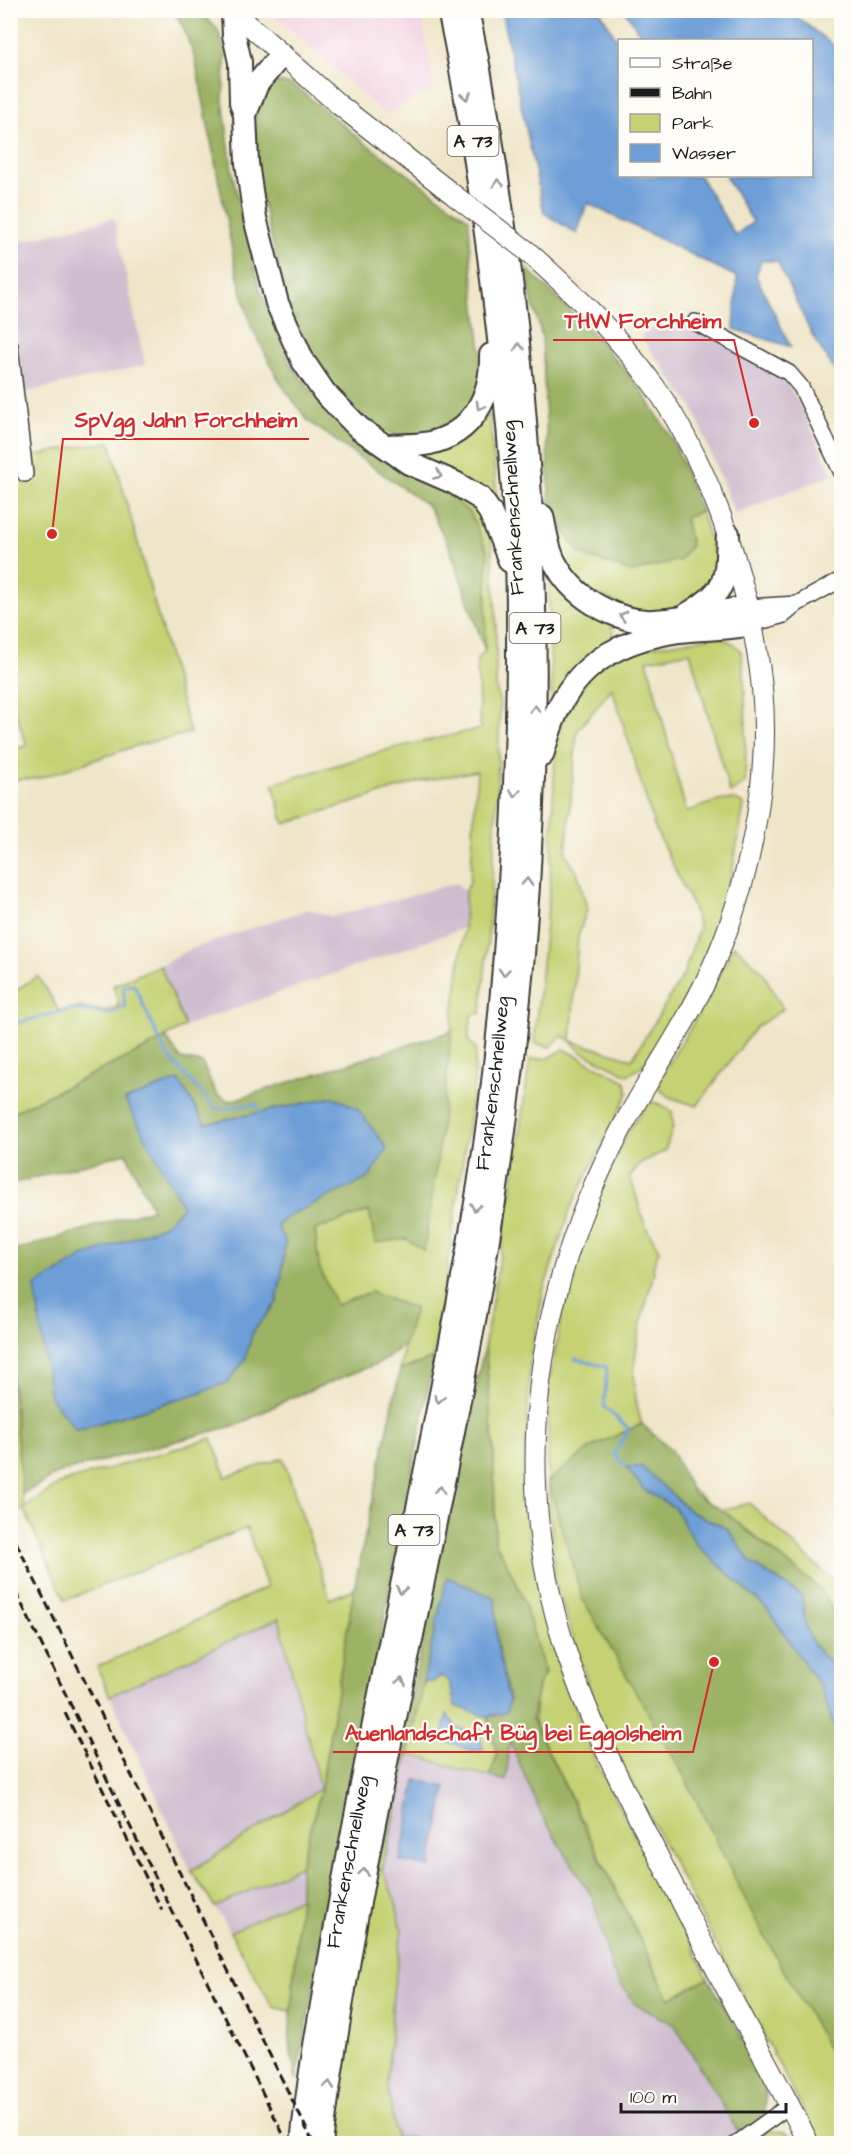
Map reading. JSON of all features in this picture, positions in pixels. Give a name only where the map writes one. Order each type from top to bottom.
[{"type":"highway","name":"Frankenschnellweg","points":[[302,2144],[319,2022],[360,1790],[434,1425],[479,1182],[500,1029],[508,914],[518,735],[518,596],[513,477],[499,330],[475,149],[449,10]]},
{"type":"highway","name":"Frankenschnellweg","points":[[321,2144],[338,2024],[379,1792],[469,1346],[497,1184],[517,1034],[536,743],[535,594],[530,468],[514,304],[493,145],[467,10]]},
{"type":"highway","points":[[232,11],[242,79],[241,102],[245,115],[255,218],[270,280],[286,326],[303,361],[324,392],[359,428],[409,463],[455,483],[480,498],[499,531],[518,596]]},
{"type":"highway","points":[[242,79],[254,58],[265,54],[281,55]]},
{"type":"highway","points":[[245,115],[257,84],[281,55]]},
{"type":"highway","points":[[387,446],[428,444],[462,429],[472,419],[479,409],[490,382],[491,350],[499,330]]},
{"type":"highway","points":[[530,468],[549,548],[557,567],[567,581],[597,606],[614,614],[652,621],[681,617],[751,616]]},
{"type":"highway","points":[[681,617],[711,600],[721,587],[726,572],[728,534]]},
{"type":"highway","points":[[532,788],[558,708],[573,685],[591,666],[613,650],[641,639],[677,632],[727,629],[751,616]]},
{"type":"main road","points":[[232,11],[338,104],[527,251],[585,305],[654,385],[688,440],[709,484],[728,534],[751,616],[763,692],[764,733],[758,800],[743,882],[729,926],[709,975],[619,1134],[585,1203],[570,1243],[557,1287],[546,1338],[540,1389],[536,1484],[539,1530],[556,1622],[588,1713],[608,1758],[698,1934],[809,2144]]},
{"type":"street","points":[[695,322],[789,373],[801,387],[842,473]]},
{"type":"street","points":[[10,346],[25,474]]},
{"type":"street","points":[[751,616],[783,603],[798,604],[842,579]]},
{"type":"street","points":[[736,2144],[790,2105]]},
{"type":"shaded area","points":[[270,11],[421,11],[434,89],[385,114]]},
{"type":"shaded area","points":[[114,218],[145,365],[22,393],[11,309],[10,244]]},
{"type":"shaded area","points":[[695,325],[782,374],[801,407],[832,474],[735,514],[693,408],[641,337],[654,326]]},
{"type":"shaded area","points":[[456,883],[465,891],[464,928],[185,1026],[160,965],[193,948],[309,909],[332,917]]},
{"type":"shaded area","points":[[279,1617],[321,1789],[191,1871],[110,1696]]},
{"type":"shaded area","points":[[509,1739],[541,1814],[593,1898],[613,1973],[636,2005],[675,2025],[740,2135],[730,2144],[415,2144],[413,2137],[396,2138],[387,2085],[393,1994],[402,1930],[395,1900],[383,1870],[408,1754],[506,1781]]},
{"type":"shaded area","points":[[300,1866],[300,1898],[230,1932],[215,1907]]},
{"type":"green space","points":[[173,11],[199,11],[217,29],[226,51],[223,100],[233,177],[259,286],[290,363],[330,414],[381,457],[436,485],[470,513],[488,552],[485,651],[450,548],[428,506],[308,421],[280,382],[251,326],[236,270],[195,58],[182,25]]},
{"type":"green space","points":[[276,82],[290,84],[299,89],[361,140],[469,219],[471,262],[484,378],[466,416],[433,435],[395,435],[379,429],[347,404],[314,361],[287,303],[258,184],[254,117],[268,84]]},
{"type":"green space","points":[[527,269],[585,325],[638,385],[674,442],[701,511],[685,518],[691,545],[680,560],[632,572],[580,554],[550,507],[542,337],[532,301]]},
{"type":"green space","points":[[490,414],[498,512],[407,450],[473,428]]},
{"type":"green space","points":[[110,442],[190,733],[139,745],[40,778],[11,780],[11,751],[27,745],[11,701],[11,458],[33,457],[68,448]]},
{"type":"green space","points":[[436,485],[461,494],[482,516],[491,536],[496,616],[496,686],[500,705],[497,782],[491,897],[481,1013],[472,1015],[468,1040],[476,1048],[474,1085],[434,1358],[400,1370],[404,1345],[415,1309],[371,1292],[336,1306],[319,1267],[315,1229],[369,1211],[424,1250],[464,928],[465,891],[470,882],[477,771],[421,781],[284,824],[273,784],[394,748],[480,729],[477,660],[485,651]]},
{"type":"green space","points":[[550,507],[580,554],[691,545],[685,518],[701,511],[718,566],[716,584],[676,611],[642,614],[579,587],[554,545]]},
{"type":"green space","points":[[548,567],[609,619],[617,643],[552,708]]},
{"type":"green space","points":[[718,636],[733,643],[741,651],[746,734],[745,783],[730,793],[690,652],[647,660],[686,812],[724,800],[738,801],[744,805],[730,883],[703,963],[680,1010],[643,1066],[628,1075],[580,1051],[571,1041],[562,1036],[550,1047],[534,1043],[550,886],[556,731],[593,671],[625,651]],"holes":[[[612,688],[655,828],[693,907],[699,927],[684,974],[632,1059],[571,1041],[578,937],[587,909],[578,874],[566,853],[577,731]]]},
{"type":"green space","points":[[734,945],[762,971],[783,1009],[755,1028],[697,1106],[669,1097],[659,1089],[661,1076],[697,1017]]},
{"type":"green space","points":[[160,965],[185,1026],[149,1047],[11,1113],[11,993],[38,976],[59,1011],[80,1007],[104,1011],[119,1006],[113,986]]},
{"type":"green space","points":[[452,1031],[424,1251],[406,1239],[375,1243],[369,1211],[315,1230],[319,1267],[336,1305],[371,1292],[415,1309],[404,1345],[384,1361],[288,1399],[240,1424],[61,1472],[22,1494],[11,1367],[10,1252],[152,1209],[126,1153],[11,1184],[11,1113],[166,1037],[181,1059],[202,1063],[217,1095],[230,1101]],"holes":[[[179,1081],[205,1124],[334,1097],[288,1216],[277,1227],[285,1241],[277,1302],[253,1331],[245,1360],[228,1382],[77,1430],[83,1257],[163,1226],[183,1207],[125,1100]]]},
{"type":"green space","points":[[564,1049],[625,1081],[628,1093],[571,1207],[544,1288],[530,1361],[525,1473],[529,1535],[543,1612],[561,1671],[595,1761],[678,1916],[708,1978],[670,2000],[534,1722],[538,1685],[545,1673],[521,1592],[495,1541],[494,1458],[485,1343],[511,1192],[530,1059],[549,1058]]},
{"type":"green space","points":[[655,1102],[672,1111],[673,1127],[665,1151],[640,1163],[630,1176],[645,1225],[659,1250],[653,1266],[654,1272],[636,1348],[634,1385],[642,1424],[635,1427],[662,1465],[731,1521],[841,1649],[841,2143],[825,2143],[817,2137],[601,1724],[555,1581],[548,1481],[548,1390],[572,1259],[625,1136],[647,1104]]},
{"type":"green space","points":[[485,1343],[494,1458],[495,1541],[521,1592],[545,1673],[538,1685],[532,1719],[669,1999],[708,1978],[760,2069],[765,2093],[765,2118],[740,2135],[675,2025],[636,2005],[613,1973],[593,1898],[541,1814],[510,1741],[506,1781],[490,1776],[497,1756],[488,1717],[507,1712],[509,1700],[497,1644],[495,1598],[447,1578],[383,1870],[375,1869]]},
{"type":"green space","points":[[434,1358],[296,2080],[289,2041],[300,1898],[300,1866],[321,1789],[354,1589],[400,1370]]},
{"type":"green space","points":[[10,1367],[24,1508],[61,1483],[212,1438],[226,1477],[283,1458],[330,1599],[354,1589],[321,1789],[300,1866],[215,1907],[191,1871],[320,1789],[279,1618],[110,1696],[97,1667],[267,1587],[247,1528],[65,1600],[24,1509],[13,1516],[11,1511]]},
{"type":"green space","points":[[642,1424],[671,1450],[694,1495],[722,1510],[821,1590],[841,1627],[841,1673],[823,1656],[811,1640],[805,1621],[802,1596],[751,1563],[728,1529],[691,1512],[642,1467],[627,1467],[644,1490],[674,1507],[696,1544],[768,1610],[821,1688],[842,1748],[841,2072],[756,1921],[683,1774],[582,1598],[548,1481],[593,1446]]},
{"type":"green space","points":[[749,1503],[834,1582],[841,1596],[841,1627],[821,1590],[722,1510]]},
{"type":"green space","points":[[440,1675],[449,1680],[455,1706],[488,1717],[497,1756],[490,1776],[408,1754],[423,1682],[433,1682]],"holes":[[[447,1715],[456,1727],[443,1740]]]},
{"type":"green space","points":[[375,1869],[383,1870],[395,1900],[402,1930],[393,1994],[387,2085],[396,2138],[413,2137],[415,2143],[333,2144],[348,2021]]},
{"type":"green space","points":[[300,1898],[291,2011],[273,2007],[230,1932]]},
{"type":"green space","points":[[767,2131],[788,2133],[796,2143],[749,2144]]},
{"type":"water","points":[[501,11],[600,11],[618,41],[618,177],[701,177],[735,235],[753,222],[726,177],[813,177],[813,39],[643,39],[625,11],[789,11],[841,51],[841,380],[812,335],[777,261],[761,261],[756,276],[791,347],[734,329],[737,277],[587,203],[577,234],[544,213]]},
{"type":"water","points":[[179,1080],[205,1124],[334,1097],[357,1108],[387,1148],[369,1178],[288,1216],[277,1226],[285,1241],[277,1302],[253,1331],[245,1360],[228,1382],[76,1430],[50,1397],[35,1286],[83,1257],[163,1226],[183,1207],[125,1100]]},
{"type":"water","points":[[626,1467],[642,1467],[691,1512],[728,1529],[751,1563],[802,1596],[805,1621],[811,1640],[823,1656],[841,1673],[841,1748],[821,1688],[768,1610],[696,1544],[674,1507],[644,1490]]},
{"type":"water","points":[[447,1577],[495,1598],[497,1644],[509,1700],[507,1712],[488,1717],[455,1706],[449,1681],[441,1676],[433,1682],[423,1682]]},
{"type":"water","points":[[447,1714],[456,1727],[481,1737],[483,1750],[473,1751],[442,1740]]},
{"type":"water","points":[[416,1780],[446,1787],[430,1867],[400,1861]]},
{"type":"waterway","points":[[10,1025],[71,1009],[108,1014],[125,1007],[123,987],[134,985],[166,1054],[216,1109],[256,1104],[259,1112]]},
{"type":"waterway","points":[[575,1359],[607,1367],[604,1407],[629,1429],[614,1454],[626,1467]]},
{"type":"railway","points":[[10,1530],[314,2144]]},
{"type":"railway","points":[[10,1580],[288,2144]]},
{"type":"railway","points":[[65,1713],[162,1910]]},
{"type":"place","name":"THW Forchheim","points":[[754,423]]},
{"type":"place","name":"SpVgg Jahn Forchheim","points":[[52,534]]},
{"type":"place","name":"Auenlandschaft Büg bei Eggolsheim","points":[[714,1662]]}]
